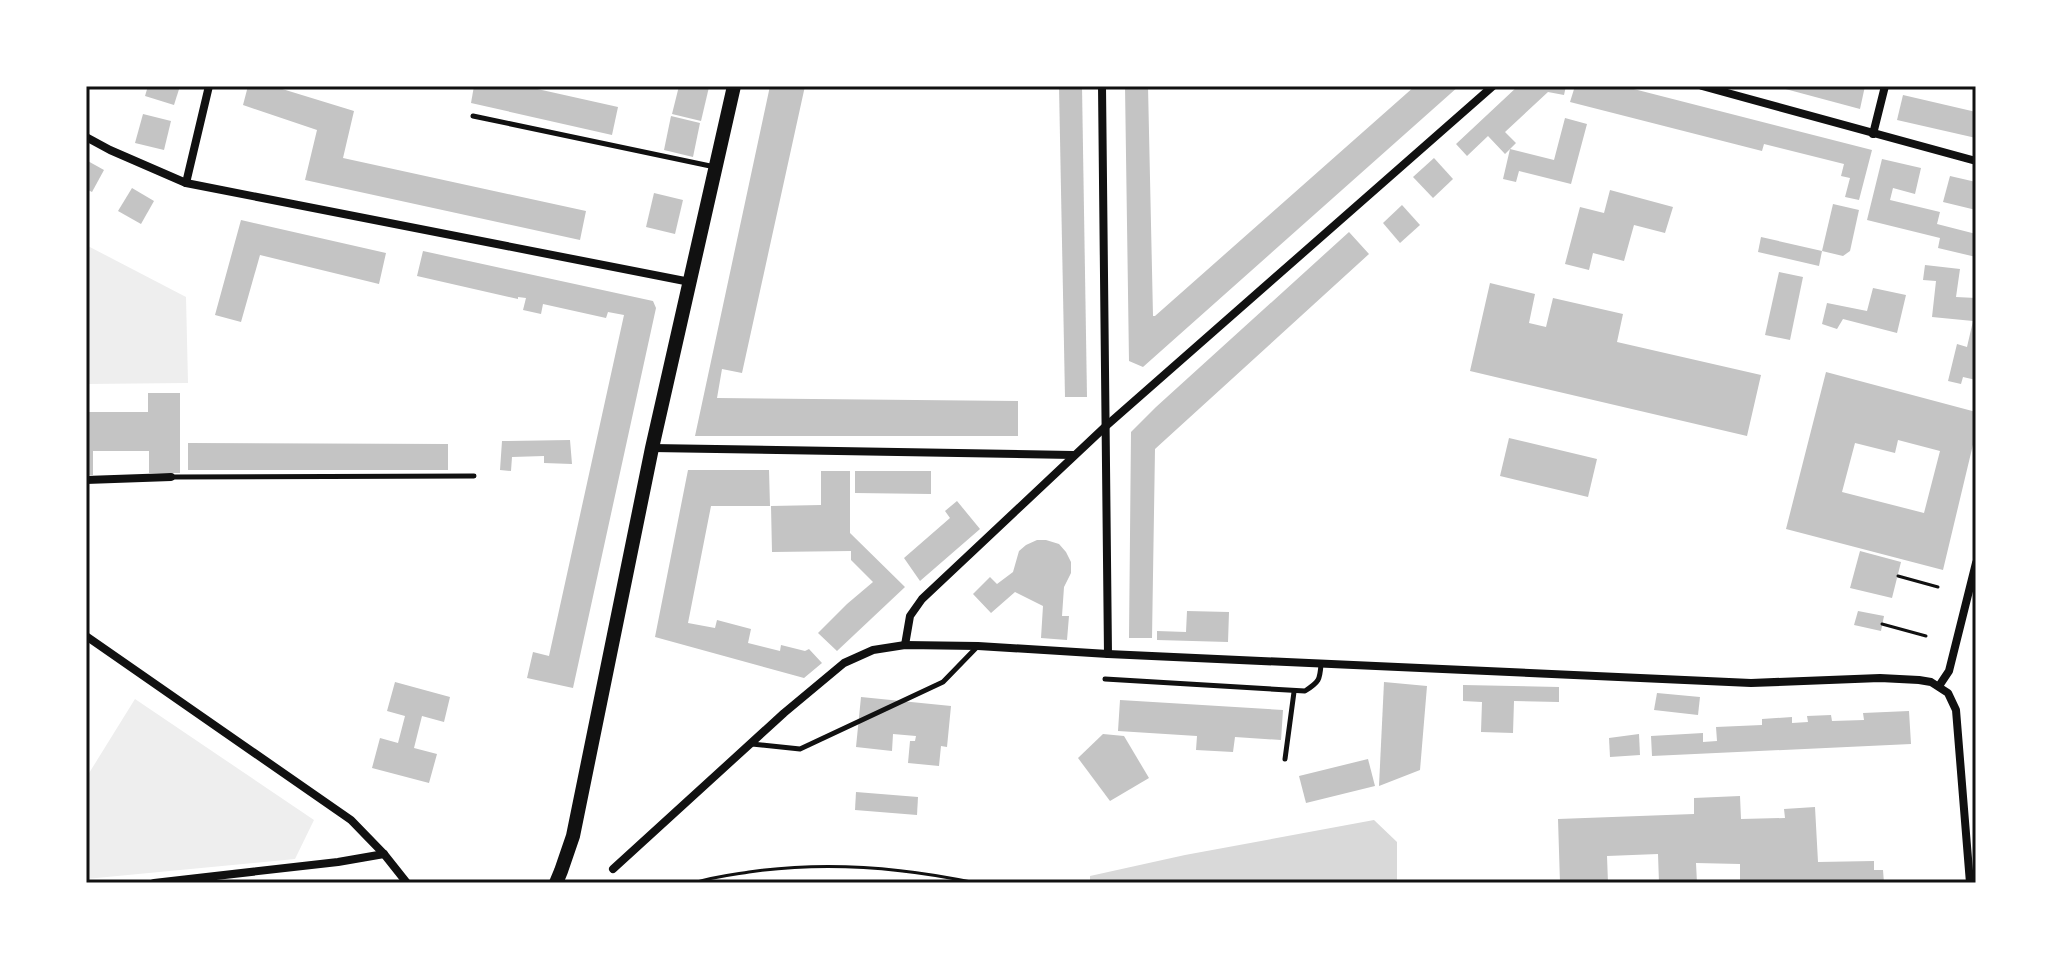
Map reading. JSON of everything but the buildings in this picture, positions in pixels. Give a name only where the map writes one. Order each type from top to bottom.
[{"type":"main road","points":[[556,883],[573,836],[652,448],[734,86]]},
{"type":"street","points":[[186,183],[209,86]]},
{"type":"street","points":[[1102,86],[1108,654]]},
{"type":"street","points":[[905,645],[910,616],[922,599],[1106,426],[1493,86]]},
{"type":"street","points":[[1702,86],[1976,161]]},
{"type":"street","points":[[1873,134],[1885,86]]},
{"type":"street","points":[[86,137],[186,183],[690,282]]},
{"type":"street","points":[[652,448],[1074,455]]},
{"type":"street","points":[[86,480],[171,477]]},
{"type":"street","points":[[1939,686],[1949,671],[1976,563]]},
{"type":"street","points":[[86,636],[351,820],[407,883]]},
{"type":"street","points":[[613,869],[784,713],[844,663],[873,650],[905,645],[1751,683],[1880,678],[1931,682],[1948,693],[1956,710],[1970,883]]},
{"type":"street","points":[[1964,808],[1976,807]]},
{"type":"street","points":[[154,883],[384,854]]},
{"type":"lane","points":[[473,116],[716,167]]},
{"type":"lane","points":[[171,477],[474,476]]},
{"type":"lane","points":[[752,744],[800,749],[943,682],[978,646]]},
{"type":"lane","points":[[1105,679],[1294,692],[1305,691],[1315,684],[1320,678],[1321,663]]},
{"type":"lane","points":[[1285,759],[1294,692]]},
{"type":"path","points":[[1898,576],[1938,587]]},
{"type":"path","points":[[1882,624],[1926,636]]},
{"type":"path","points":[[694,883],[772,869],[832,866],[915,872],[976,883]]},
{"type":"shaded area","points":[[86,245],[186,297],[188,383],[86,384]]},
{"type":"shaded area","points":[[135,699],[314,820],[295,859],[86,879],[86,778]]},
{"type":"shaded area","points":[[1374,820],[1397,842],[1397,883],[1090,883],[1090,876]]}]
